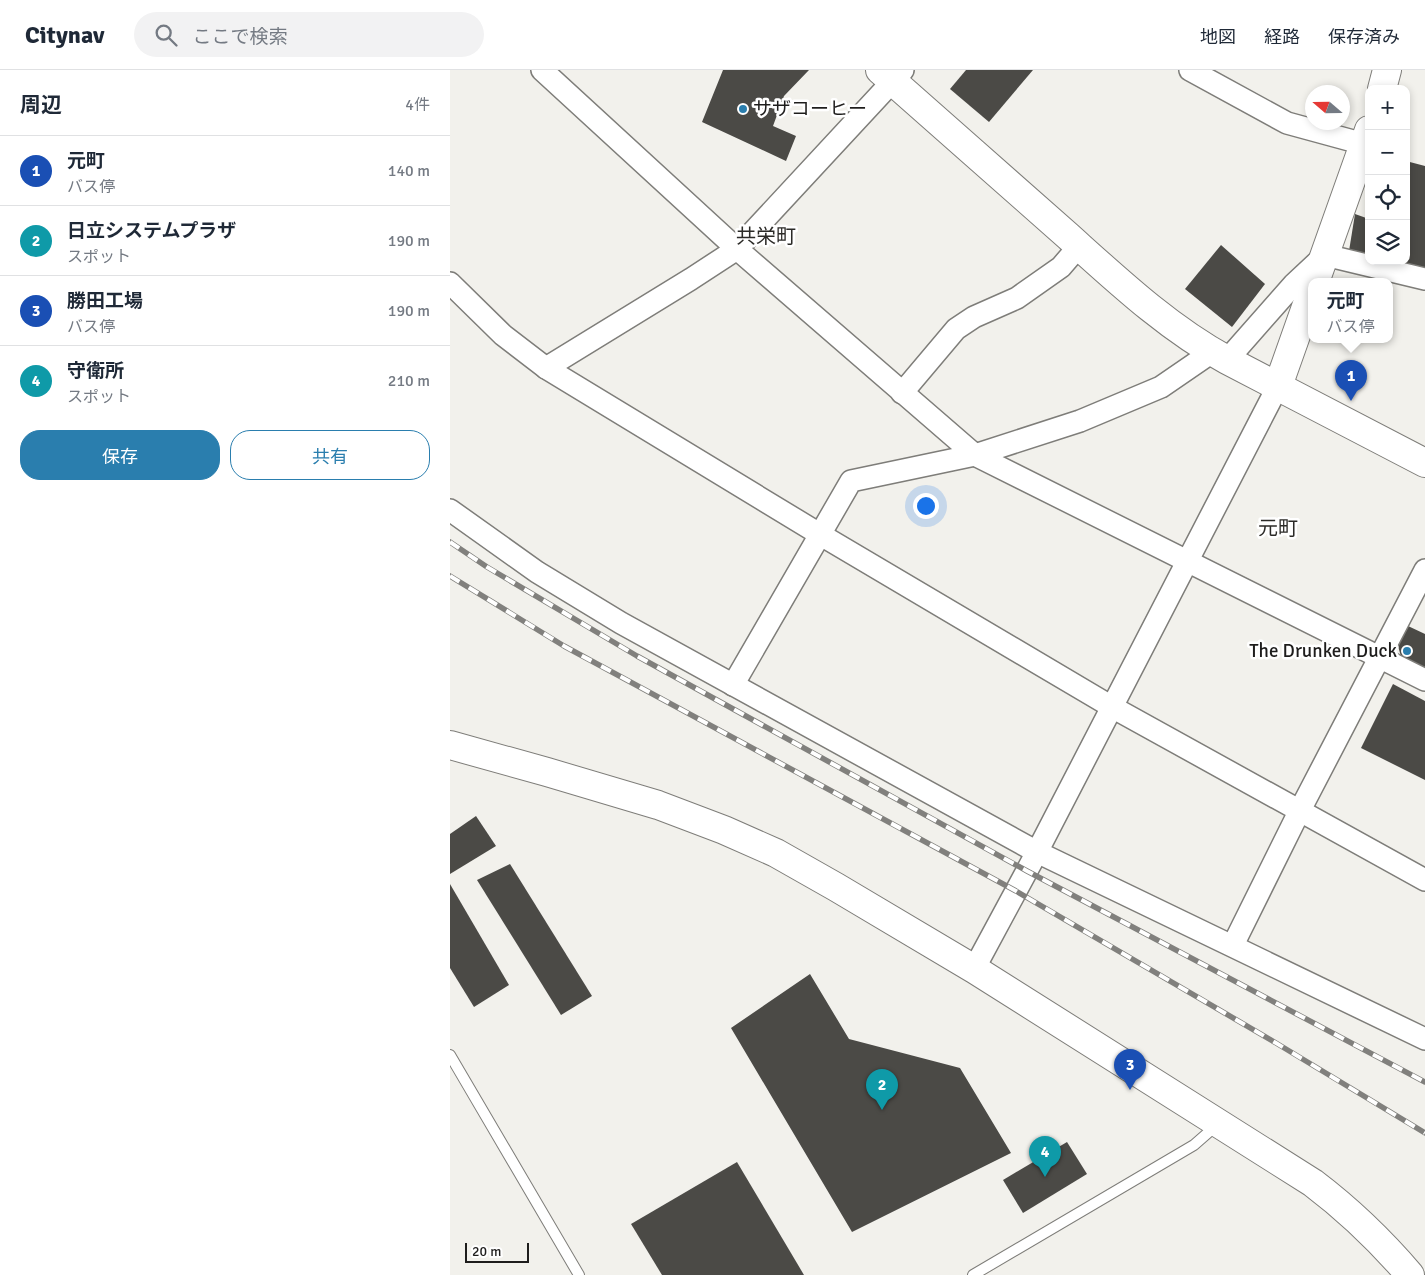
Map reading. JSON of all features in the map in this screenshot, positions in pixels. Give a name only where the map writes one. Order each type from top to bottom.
[{"type":"street","points":[[542,70],[737,249],[975,455],[1425,680]]},
{"type":"street","points":[[1190,70],[1287,123],[1365,137]]},
{"type":"street","points":[[1383,85],[1387,70]]},
{"type":"street","points":[[546,368],[737,249],[892,74],[1133,294],[1219,356],[1425,463]]},
{"type":"street","points":[[1316,278],[1365,143]]},
{"type":"street","points":[[902,392],[956,328],[974,317],[1017,298],[1061,267],[1079,246]]},
{"type":"street","points":[[1325,255],[1425,279]]},
{"type":"street","points":[[734,685],[851,481],[975,455],[1080,421],[1162,387],[1219,356],[1325,255]]},
{"type":"street","points":[[450,283],[503,335],[546,368],[821,535],[1112,707],[1425,880]]},
{"type":"street","points":[[974,969],[1037,852],[1278,386],[1308,301]]},
{"type":"street","points":[[450,510],[545,577],[620,623],[1037,852],[1425,1038]]},
{"type":"street","points":[[1233,946],[1299,812],[1425,570]]},
{"type":"street","points":[[450,745],[658,805],[724,830],[784,858],[974,969],[1313,1183],[1342,1205],[1387,1248],[1410,1275]]},
{"type":"lane","points":[[450,1055],[579,1275]]},
{"type":"lane","points":[[972,1275],[1194,1145],[1218,1123]]},
{"type":"building","name":"サザコーヒー","points":[[723,70],[809,70],[784,96],[773,126],[796,136],[786,161],[702,122]]},
{"type":"building","points":[[966,70],[1033,70],[989,122],[950,89]]},
{"type":"building","points":[[1410,162],[1425,166],[1425,271],[1405,265],[1410,265]]},
{"type":"building","points":[[1355,214],[1365,218],[1365,255],[1349,251]]},
{"type":"building","points":[[1221,245],[1265,284],[1232,327],[1185,289]]},
{"type":"building","points":[[1408,626],[1425,634],[1425,670],[1402,660],[1398,646]]},
{"type":"building","points":[[1393,684],[1425,701],[1425,780],[1361,748]]},
{"type":"building","points":[[476,816],[496,846],[450,874],[450,834]]},
{"type":"building","points":[[510,864],[592,996],[561,1015],[477,880]]},
{"type":"building","points":[[450,884],[509,985],[474,1007],[450,968]]},
{"type":"building","points":[[810,974],[849,1039],[960,1068],[1011,1153],[852,1232],[731,1028]]},
{"type":"building","points":[[1067,1142],[1087,1174],[1023,1213],[1003,1180]]},
{"type":"building","points":[[737,1162],[804,1275],[662,1275],[631,1224]]},
{"type":"railway","points":[[450,542],[487,567],[637,656],[1027,871],[1425,1082]]},
{"type":"railway","points":[[450,576],[564,646],[1016,891],[1276,1043],[1425,1133]]},
{"type":"place","name":"サザコーヒー","points":[[743,109]]},
{"type":"place","name":"元町","points":[[1351,401]]},
{"type":"place","name":"The Drunken Duck","points":[[1407,651]]},
{"type":"place","name":"勝田工場","points":[[1130,1090]]},
{"type":"place","name":"日立システムプラザ","points":[[882,1110]]},
{"type":"place","name":"守衛所","points":[[1045,1177]]},
{"type":"district","name":"共栄町","points":[[766,236]]},
{"type":"district","name":"元町","points":[[1278,528]]}]
